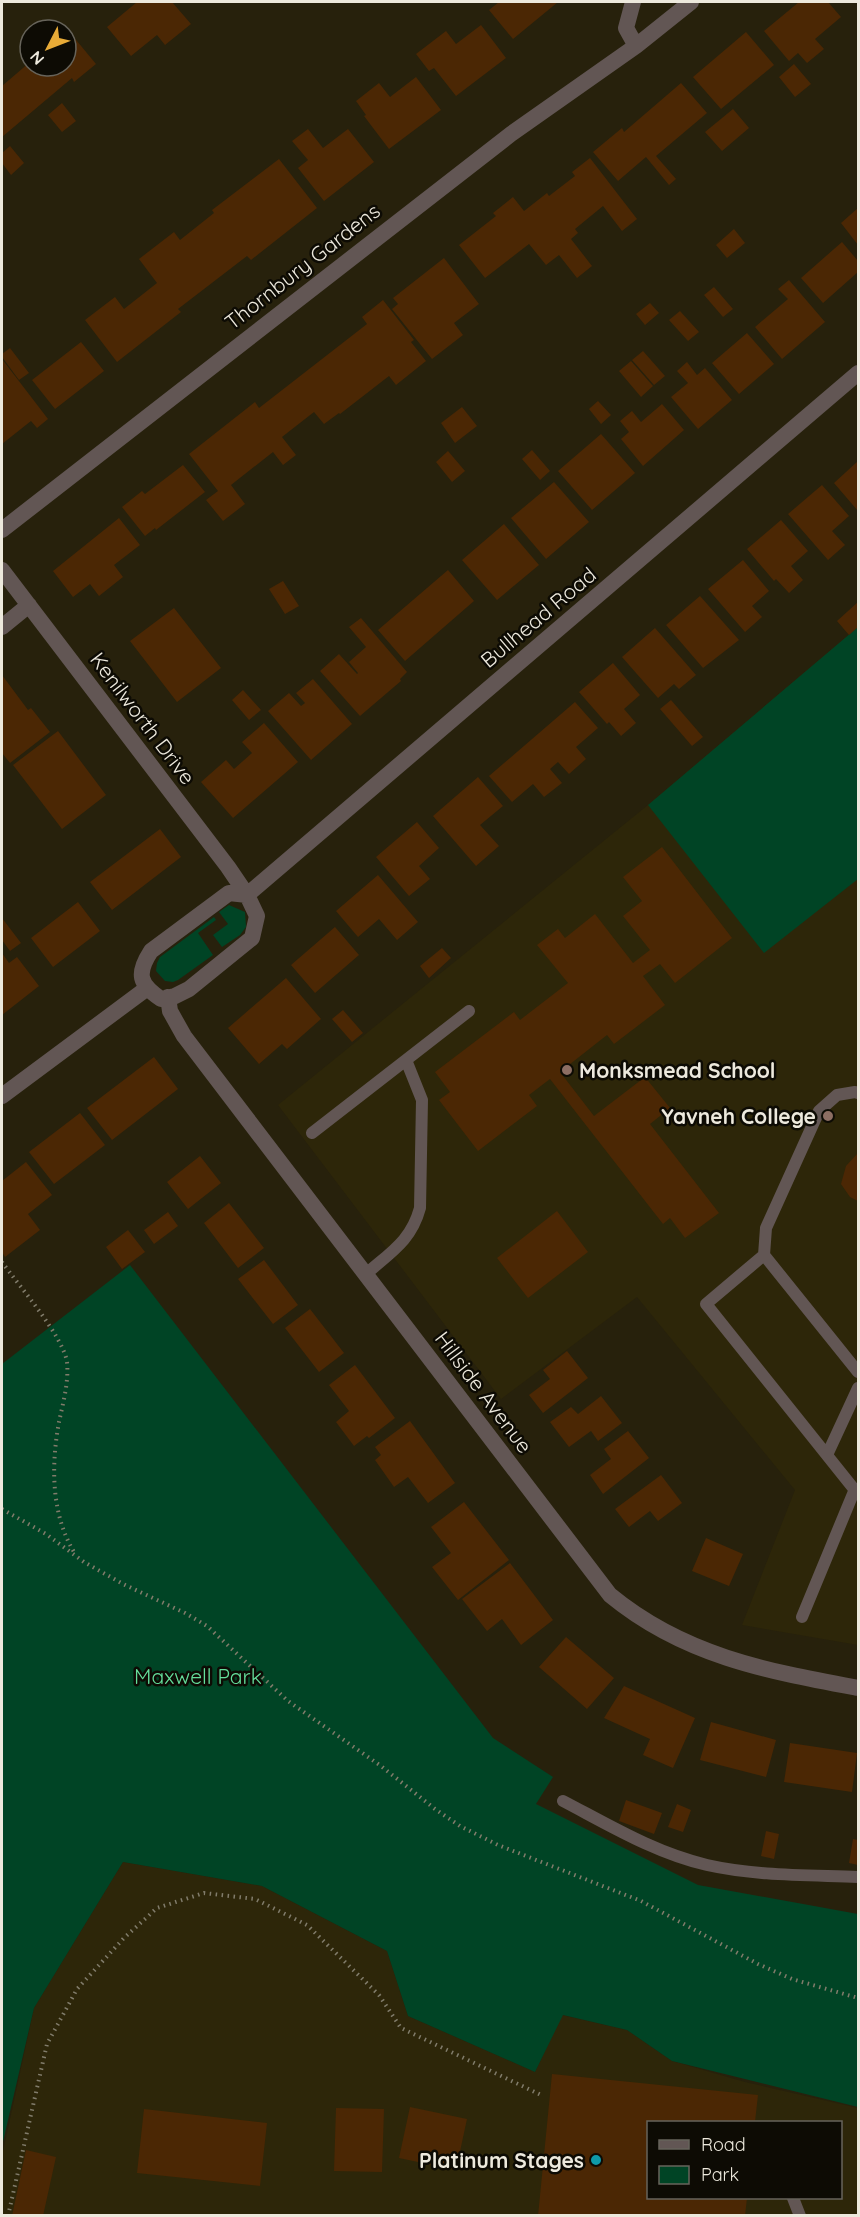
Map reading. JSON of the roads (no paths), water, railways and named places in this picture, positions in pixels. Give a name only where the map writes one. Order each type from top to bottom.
[{"type":"street","points":[[633,2],[626,28],[636,46]]},
{"type":"street","name":"Thornbury Gardens","points":[[2,530],[511,134],[636,46],[691,2]]},
{"type":"street","name":"Bullhead Road","points":[[247,895],[858,373]]},
{"type":"street","name":"Kenilworth Drive","points":[[2,570],[247,895]]},
{"type":"street","points":[[2,627],[29,605]]},
{"type":"street","points":[[229,893],[247,895],[257,916],[252,938],[189,989],[175,996],[161,999],[146,988],[142,978],[143,962],[151,951],[229,893]]},
{"type":"street","points":[[2,1096],[146,988]]},
{"type":"street","name":"Hillside Avenue","points":[[168,997],[170,1011],[184,1036],[610,1595],[629,1611],[663,1632],[704,1652],[743,1664],[858,1689]]},
{"type":"lane","points":[[312,1133],[469,1011]]},
{"type":"lane","points":[[366,1274],[406,1239],[415,1224],[420,1208],[422,1100],[406,1060]]},
{"type":"lane","points":[[858,1093],[837,1095],[819,1112],[766,1228],[764,1255],[858,1372]]},
{"type":"lane","points":[[764,1255],[706,1304],[857,1491],[802,1617]]},
{"type":"lane","points":[[827,1455],[858,1388]]},
{"type":"lane","points":[[563,1801],[640,1842],[705,1864],[746,1872],[858,1877]]},
{"type":"lane","points":[[793,2199],[800,2216]]},
{"type":"place","name":"Monksmead School","points":[[567,1070]]},
{"type":"place","name":"Yavneh College","points":[[828,1116]]},
{"type":"place","name":"Platinum Stages","points":[[596,2160]]},
{"type":"park label","name":"Maxwell Park","points":[[198,1676]]}]
